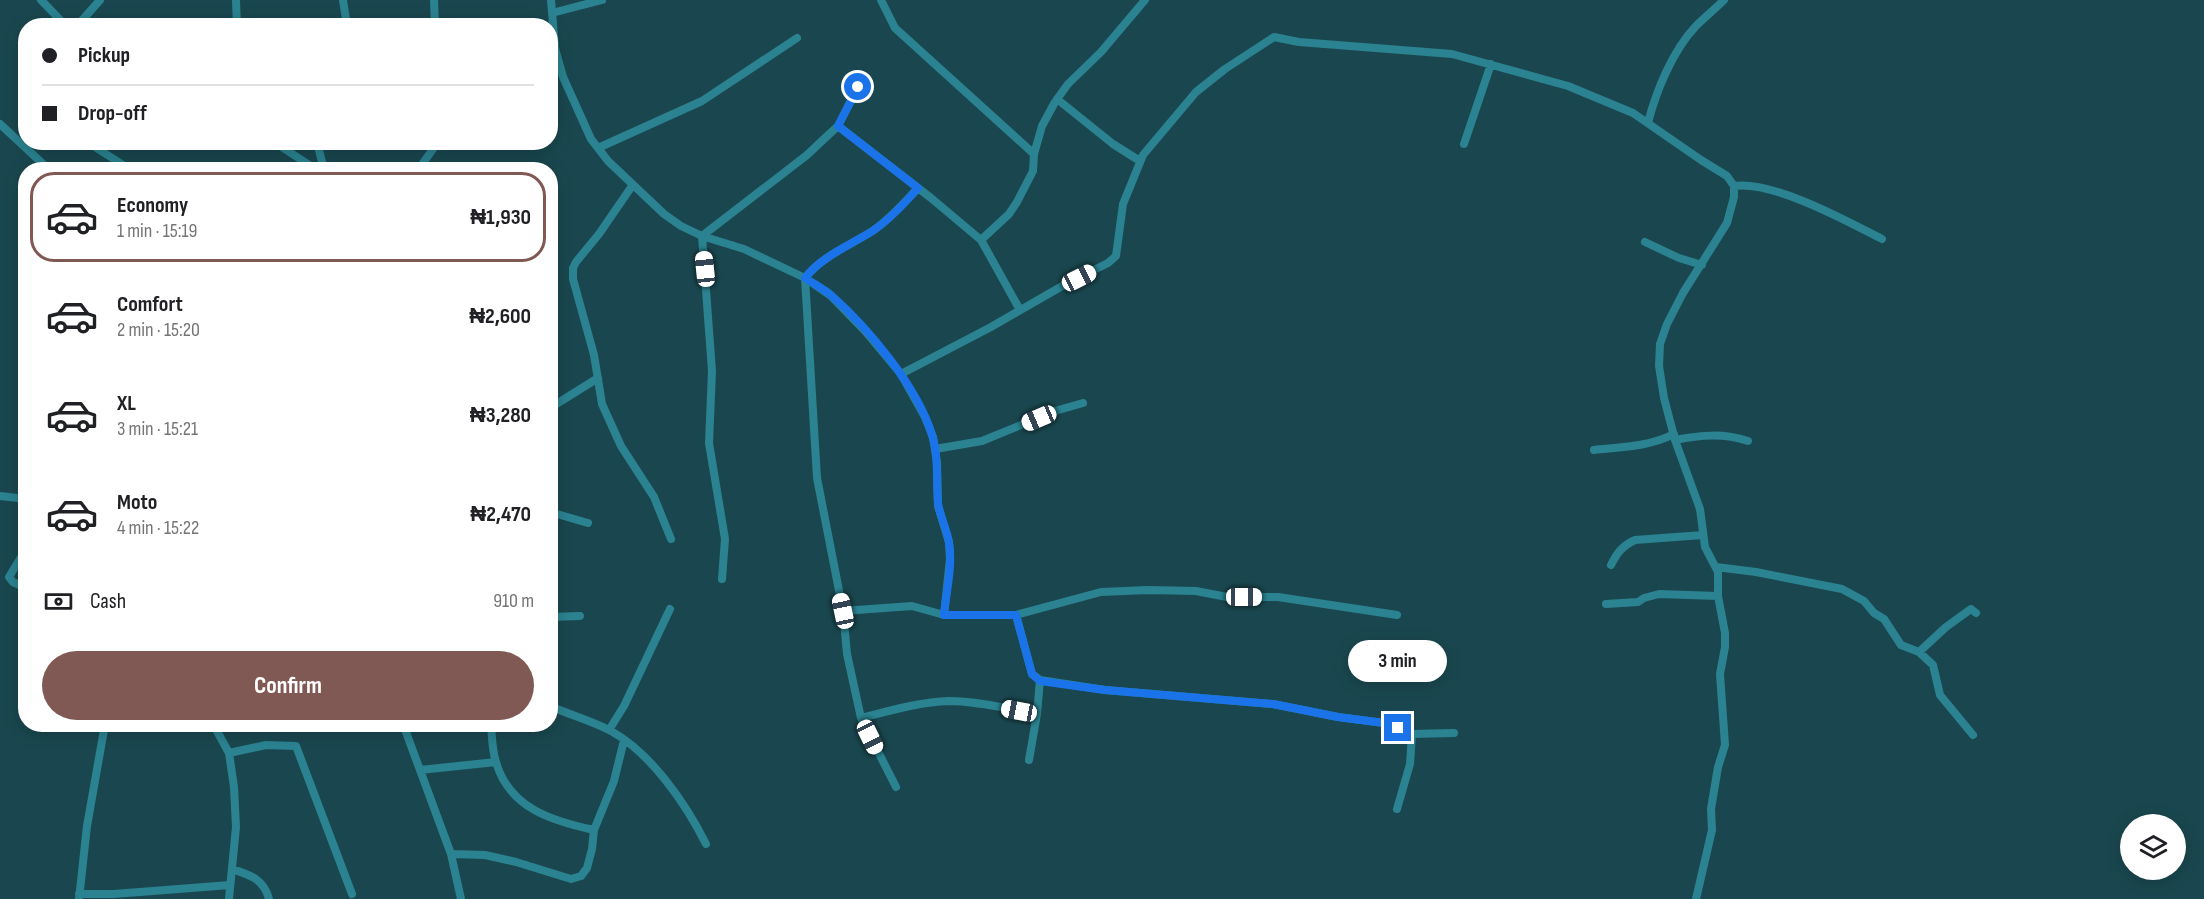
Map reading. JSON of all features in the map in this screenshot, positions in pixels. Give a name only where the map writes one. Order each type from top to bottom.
[{"type":"street","points":[[41,0],[58,18]]},
{"type":"street","points":[[84,18],[100,0]]},
{"type":"street","points":[[236,0],[237,18]]},
{"type":"street","points":[[343,0],[346,18]]},
{"type":"street","points":[[434,0],[435,18]]},
{"type":"street","points":[[551,0],[552,18]]},
{"type":"street","points":[[552,13],[602,0]]},
{"type":"street","points":[[881,0],[896,28],[1034,154]]},
{"type":"street","points":[[981,240],[1009,214],[1017,202],[1033,171],[1034,154],[1042,126],[1057,99],[1145,0]]},
{"type":"street","points":[[1648,123],[1654,98],[1682,44],[1696,26],[1724,0]]},
{"type":"street","points":[[901,374],[1108,263],[1116,256],[1123,204],[1143,155],[1196,92],[1225,69],[1274,37],[1299,42],[1452,54],[1568,86],[1634,113],[1727,176],[1734,186],[1734,198],[1727,223],[1683,293],[1667,324],[1660,344],[1659,366],[1662,387],[1675,437],[1700,509],[1707,553],[1716,567],[1718,596],[1725,633],[1720,674],[1725,745],[1718,767],[1711,809],[1712,830],[1696,899]]},
{"type":"street","points":[[598,148],[702,101],[797,38]]},
{"type":"street","points":[[558,59],[563,77],[587,131],[598,148],[632,186],[663,214],[681,226],[702,236],[744,249],[805,278],[831,296],[865,331],[901,374],[925,417],[934,449],[938,506],[949,542],[950,560],[944,615]]},
{"type":"street","points":[[1464,144],[1491,64]]},
{"type":"street","points":[[702,236],[807,155],[838,126],[858,87]]},
{"type":"street","points":[[1057,99],[1113,144],[1140,161]]},
{"type":"street","points":[[0,124],[18,141]]},
{"type":"street","points":[[838,126],[981,240],[1020,310]]},
{"type":"street","points":[[28,150],[41,162]]},
{"type":"street","points":[[100,150],[118,162]]},
{"type":"street","points":[[286,150],[305,162]]},
{"type":"street","points":[[632,186],[573,268],[573,279],[583,313],[602,404],[611,427],[654,497],[671,539]]},
{"type":"street","points":[[1734,186],[1768,189],[1843,218],[1882,239]]},
{"type":"street","points":[[896,787],[861,718],[847,654],[843,611],[817,478],[805,278],[819,264],[877,228],[918,188]]},
{"type":"street","points":[[702,236],[712,371],[709,443],[725,539],[722,579]]},
{"type":"street","points":[[1645,242],[1679,258],[1702,265]]},
{"type":"street","points":[[558,403],[598,378]]},
{"type":"street","points":[[934,449],[982,441],[1055,411],[1083,403]]},
{"type":"street","points":[[1594,450],[1643,446],[1675,437],[1732,435],[1748,441]]},
{"type":"street","points":[[0,496],[18,496]]},
{"type":"street","points":[[558,514],[588,523]]},
{"type":"street","points":[[1611,566],[1620,549],[1635,540],[1703,535]]},
{"type":"street","points":[[18,562],[9,577],[18,584]]},
{"type":"street","points":[[1716,567],[1756,572],[1842,589],[1864,600],[1874,613],[1884,619],[1901,645],[1919,652],[1933,665],[1940,695],[1973,735]]},
{"type":"street","points":[[843,611],[912,606],[944,615],[1016,615],[1101,592],[1148,590],[1196,591],[1227,597],[1278,597],[1397,615]]},
{"type":"street","points":[[1606,604],[1638,602],[1659,594],[1718,596]]},
{"type":"street","points":[[609,730],[624,706],[670,609]]},
{"type":"street","points":[[1919,652],[1946,627],[1971,609],[1976,613]]},
{"type":"street","points":[[1016,615],[1032,674],[1040,681],[1105,690],[1273,704],[1338,717],[1384,723],[1412,734],[1454,733]]},
{"type":"street","points":[[558,617],[580,616]]},
{"type":"street","points":[[1029,760],[1040,681]]},
{"type":"street","points":[[861,718],[907,706],[949,701],[984,704],[1037,714]]},
{"type":"street","points":[[558,709],[609,730],[624,740],[649,763],[671,789],[693,819],[706,844]]},
{"type":"street","points":[[104,732],[87,826],[79,897],[230,885]]},
{"type":"street","points":[[217,732],[229,753],[234,787],[236,827],[229,899]]},
{"type":"street","points":[[406,732],[451,854],[461,899]]},
{"type":"street","points":[[492,732],[496,762],[510,792],[529,809],[565,824],[594,830]]},
{"type":"street","points":[[1397,809],[1410,764],[1412,734]]},
{"type":"street","points":[[451,854],[485,855],[571,879],[581,876],[587,868],[594,830],[614,781],[624,740]]},
{"type":"street","points":[[229,753],[266,745],[296,746],[352,894]]},
{"type":"street","points":[[420,770],[496,762]]},
{"type":"street","points":[[232,868],[252,876],[266,887],[269,899]]},
{"type":"route","points":[[858,87],[838,126],[918,188],[877,228],[819,264],[805,278],[831,296],[865,331],[901,374],[925,417],[933,437],[937,463],[938,506],[949,542],[950,560],[944,615],[1016,615],[1032,674],[1040,681],[1105,690],[1273,704],[1338,717],[1384,723],[1398,728]]}]
